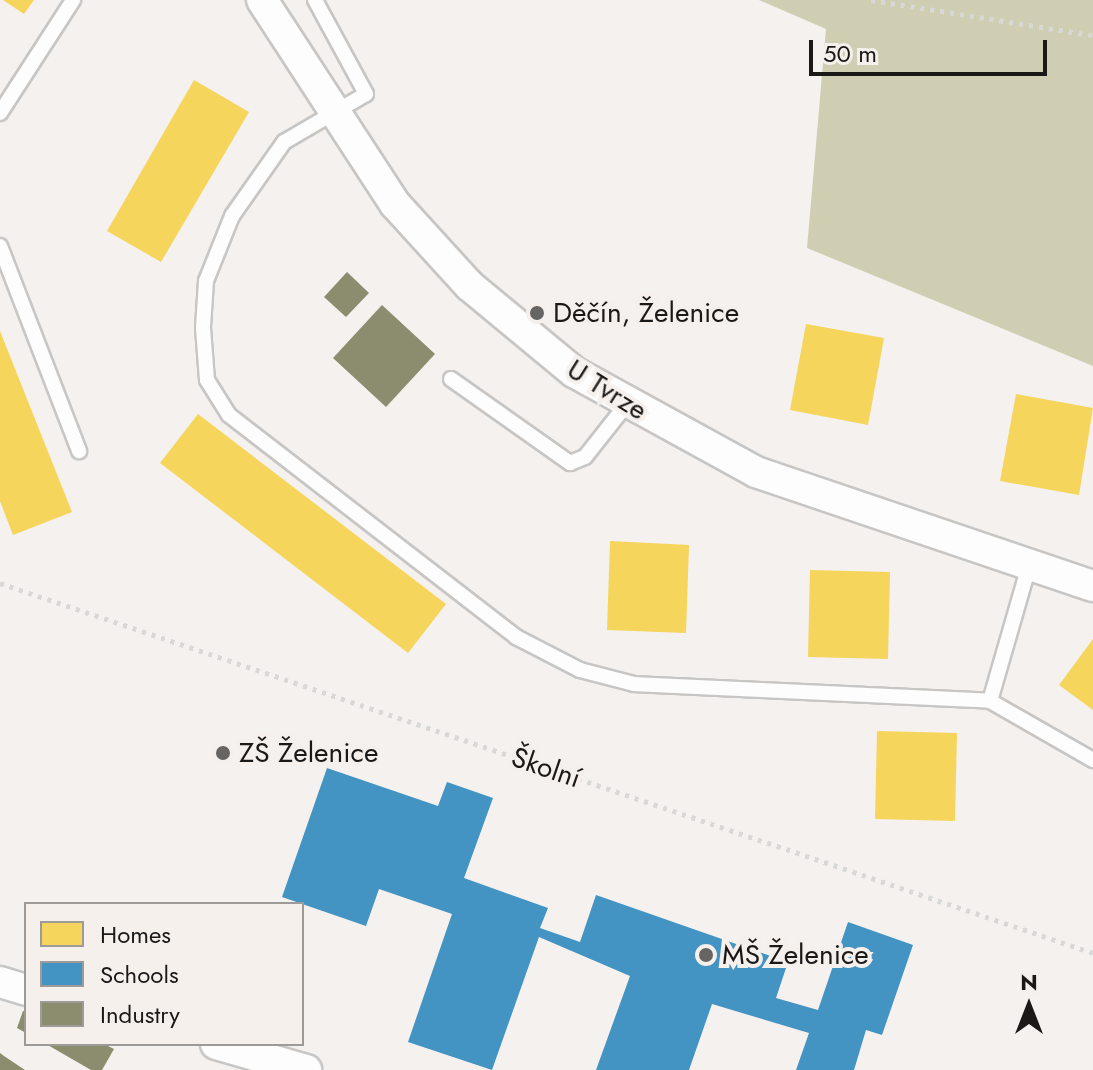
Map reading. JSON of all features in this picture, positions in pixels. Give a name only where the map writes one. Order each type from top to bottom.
[{"type":"street","name":"U Tvrze","points":[[262,0],[332,114],[395,204],[470,286],[626,405],[756,472],[1093,586]]},
{"type":"street","points":[[0,982],[24,989]]},
{"type":"street","points":[[223,1046],[306,1070]]},
{"type":"lane","points":[[0,113],[73,0]]},
{"type":"lane","points":[[315,0],[366,94],[284,142],[232,216],[206,281],[207,380],[229,415],[516,637],[580,670],[634,684],[990,701],[1093,760]]},
{"type":"lane","points":[[0,246],[79,451]]},
{"type":"lane","points":[[451,379],[570,463],[585,457],[626,405]]},
{"type":"lane","points":[[990,701],[1029,566]]},
{"type":"path","points":[[871,0],[1093,35]]},
{"type":"path","name":"Školní","points":[[0,583],[1093,953]]},
{"type":"shaded area","points":[[759,0],[1093,0],[1093,366],[807,248],[826,29]]},
{"type":"building: Homes","points":[[3,0],[34,0],[24,14]]},
{"type":"building: Homes","points":[[194,80],[249,112],[161,262],[107,231]]},
{"type":"building: Homes","points":[[806,324],[884,338],[868,425],[790,410]]},
{"type":"building: Homes","points":[[0,331],[72,512],[13,535],[0,501]]},
{"type":"building: Homes","points":[[1016,394],[1093,408],[1079,495],[1000,481]]},
{"type":"building: Homes","points":[[198,414],[446,604],[408,653],[160,463]]},
{"type":"building: Homes","points":[[610,541],[689,545],[686,633],[607,630]]},
{"type":"building: Homes","points":[[810,570],[890,572],[888,659],[808,657]]},
{"type":"building: Homes","points":[[1093,639],[1093,710],[1059,685]]},
{"type":"building: Homes","points":[[877,731],[957,733],[955,821],[875,819]]},
{"type":"building: Schools","points":[[327,768],[438,806],[447,782],[493,798],[464,878],[548,908],[540,928],[580,942],[596,895],[788,962],[776,998],[818,1010],[848,922],[913,945],[882,1035],[866,1030],[854,1070],[796,1070],[809,1033],[712,1004],[689,1070],[596,1070],[630,976],[539,937],[492,1070],[408,1042],[452,914],[379,889],[366,926],[304,905],[304,902],[282,897]]},
{"type":"building: Industry","points":[[347,272],[369,293],[346,317],[324,297]]},
{"type":"building: Industry","points":[[382,305],[435,354],[386,407],[333,358]]},
{"type":"building: Industry","points":[[23,1011],[24,1011],[24,1032],[17,1028]]},
{"type":"building: Industry","points":[[49,1046],[108,1046],[114,1049],[102,1070],[91,1070]]},
{"type":"building: Industry","points":[[0,1053],[4,1056],[25,1070],[0,1070]]},
{"type":"place","name":"Děčín, Želenice","points":[[537,313]]},
{"type":"place","name":"ZŠ Želenice","points":[[223,753]]},
{"type":"place","name":"MŠ Želenice","points":[[706,955]]}]
